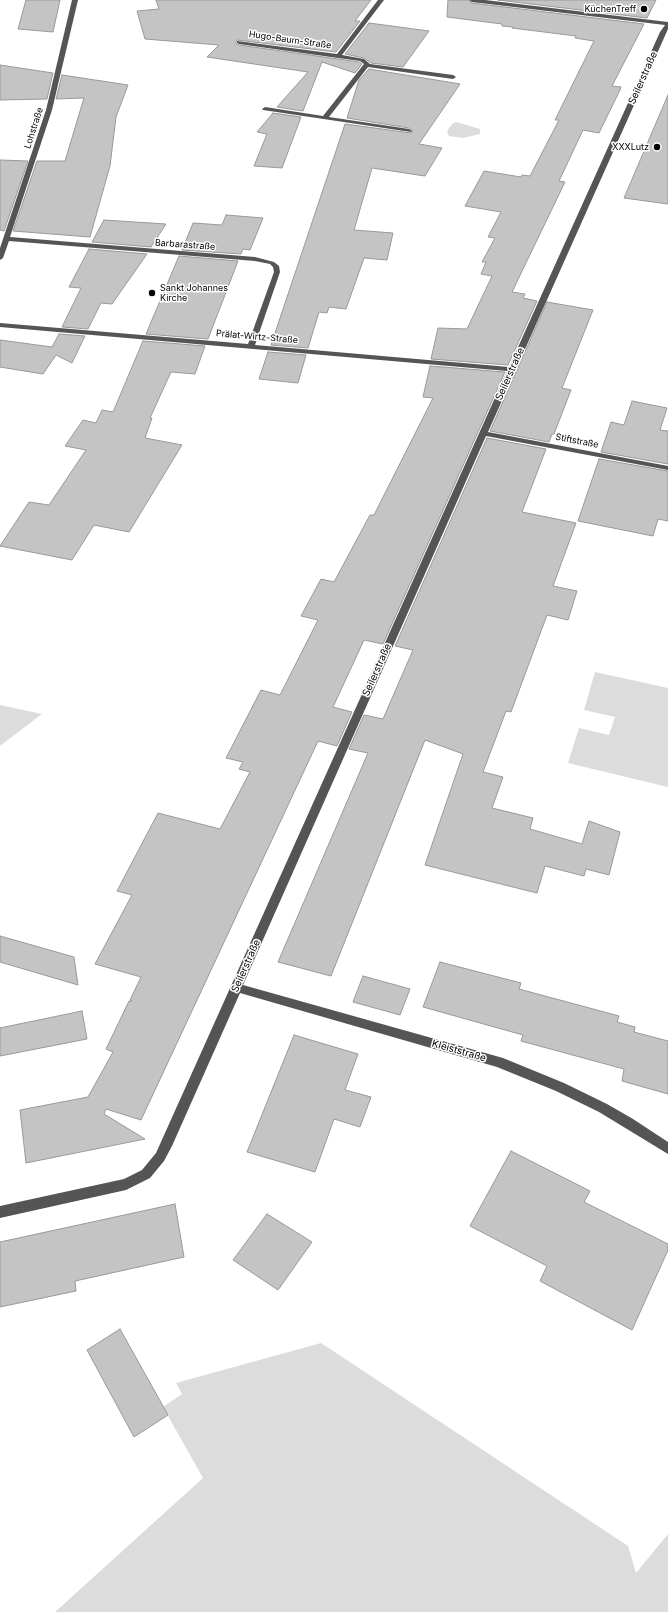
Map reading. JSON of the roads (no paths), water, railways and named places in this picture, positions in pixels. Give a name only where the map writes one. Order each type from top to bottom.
[{"type":"street","name":"Lohstraße","points":[[0,258],[8,239],[49,110],[75,0]]},
{"type":"street","name":"Hugo-Baum-Straße","points":[[338,56],[381,0]]},
{"type":"street","points":[[472,0],[668,25]]},
{"type":"street","name":"Seilerstraße","points":[[0,1212],[116,1187],[136,1180],[153,1167],[168,1142],[483,433],[663,32],[668,25]]},
{"type":"street","name":"Hugo-Baum-Straße","points":[[239,42],[338,56],[362,60],[367,63],[367,65],[453,77]]},
{"type":"street","points":[[325,118],[367,65]]},
{"type":"street","points":[[265,109],[409,131]]},
{"type":"street","name":"Barbarastraße","points":[[8,239],[255,259],[272,263],[276,266],[277,272],[251,346]]},
{"type":"street","name":"Prälat-Wirtz-Straße","points":[[0,325],[512,369]]},
{"type":"street","name":"Stiftstraße","points":[[483,433],[668,468]]},
{"type":"street","name":"Kleiststraße","points":[[236,987],[499,1062],[560,1087],[603,1108],[668,1149]]},
{"type":"place","name":"KüchenTreff","points":[[644,9]]},
{"type":"place","name":"XXXLutz","points":[[657,147]]},
{"type":"place","name":"Sankt Johannes Kirche","points":[[152,293]]}]
